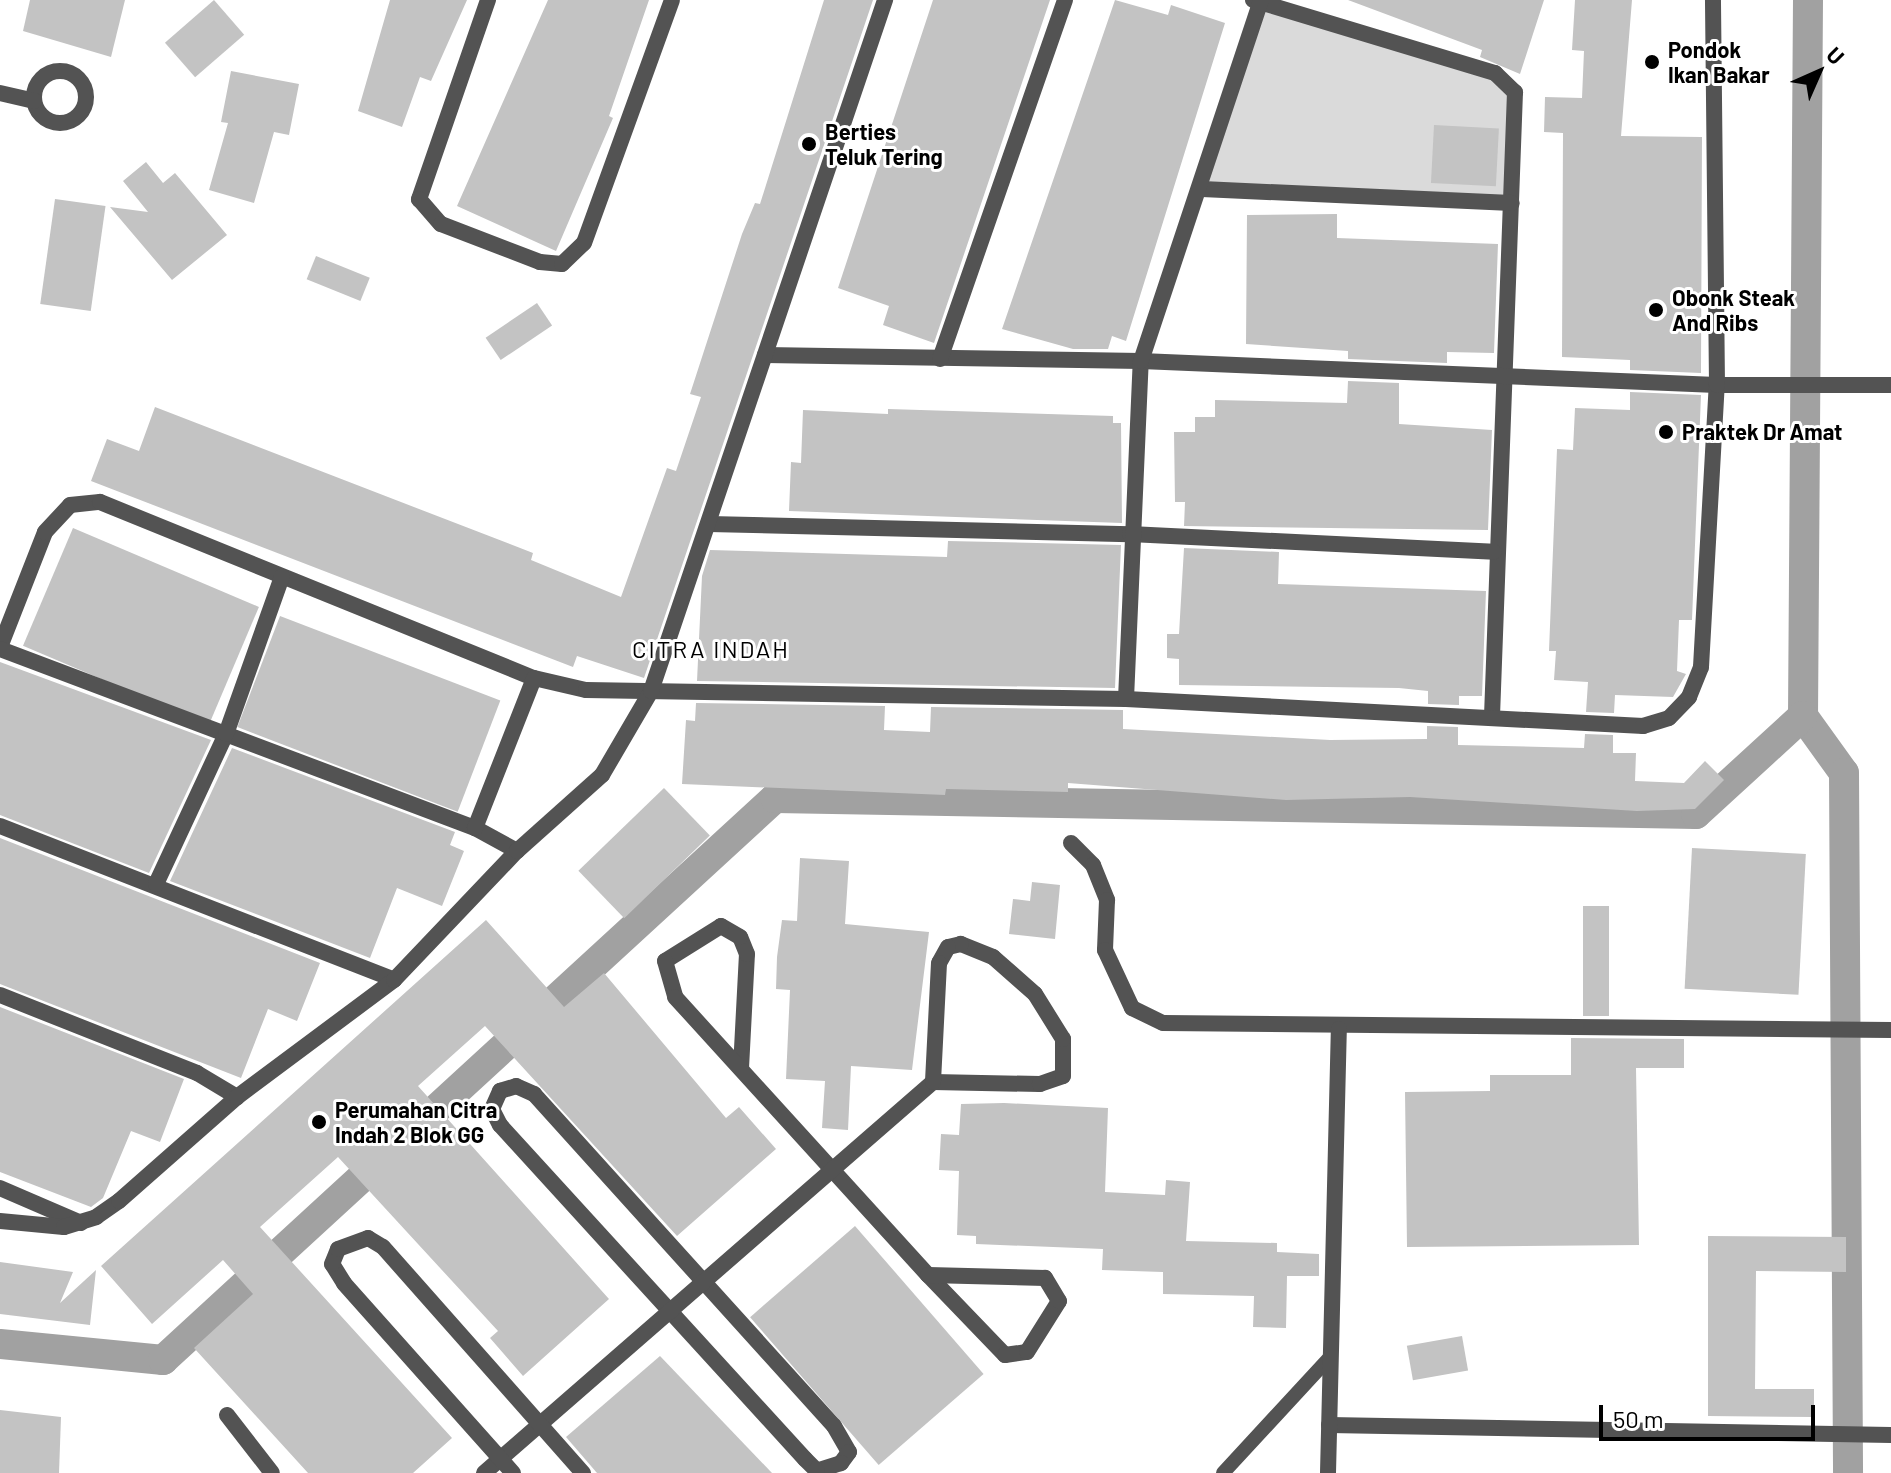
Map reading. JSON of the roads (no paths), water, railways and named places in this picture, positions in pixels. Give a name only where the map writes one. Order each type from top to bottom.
[{"type":"street","points":[[488,0],[419,199],[441,224],[540,262],[562,264],[584,243],[672,0]]},
{"type":"street","points":[[0,1221],[48,1228],[81,1223],[119,1201],[237,1097],[394,980],[517,851],[602,775],[651,691],[885,0]]},
{"type":"street","points":[[940,359],[1065,0]]},
{"type":"street","points":[[517,851],[475,828],[0,648],[45,532],[70,505],[100,502],[534,678],[586,690],[1126,699],[1643,726],[1669,718],[1689,697],[1701,667],[1717,385],[1713,0]]},
{"type":"street","points":[[1126,699],[1130,534],[1141,361],[1202,189],[1258,1],[1504,78],[1516,95],[1494,552],[1492,716]]},
{"type":"street","points":[[0,93],[34,101]]},
{"type":"street","points":[[1202,189],[1512,203]]},
{"type":"street","points":[[765,355],[1141,361],[1717,385],[1891,385]]},
{"type":"street","points":[[709,524],[1130,534],[1494,552]]},
{"type":"street","points":[[156,884],[226,734],[282,577]]},
{"type":"street","points":[[475,828],[534,678]]},
{"type":"street","points":[[0,826],[156,884],[394,980]]},
{"type":"street","points":[[1071,843],[1093,865],[1107,900],[1105,950],[1132,1008],[1163,1023],[1339,1029],[1891,1030]]},
{"type":"street","points":[[741,1068],[747,954],[740,937],[721,926],[677,949],[665,961],[665,975],[675,997],[832,1166],[928,1275],[994,1346],[1016,1357],[1027,1352],[1059,1301],[1045,1278],[928,1275]]},
{"type":"street","points":[[484,1473],[832,1166],[933,1082],[1040,1084],[1063,1076],[1063,1039],[1035,994],[993,957],[961,944],[948,947],[939,963],[933,1082]]},
{"type":"street","points":[[0,995],[197,1073],[237,1097]]},
{"type":"street","points":[[1328,1473],[1339,1029]]},
{"type":"street","points":[[516,1086],[534,1094],[702,1282],[845,1440],[849,1452],[841,1463],[817,1471],[668,1311],[500,1125],[492,1109],[500,1091],[516,1086]]},
{"type":"street","points":[[0,1188],[81,1223]]},
{"type":"street","points":[[513,1473],[344,1283],[332,1264],[338,1249],[368,1238],[383,1247],[583,1473]]},
{"type":"street","points":[[227,1415],[272,1473]]},
{"type":"street","points":[[1329,1425],[1891,1435]]},
{"type":"lane","points":[[1223,1473],[1331,1356]]},
{"type":"waterway","points":[[1808,0],[1803,716],[1844,773],[1848,1473]]},
{"type":"waterway","points":[[0,1344],[163,1360],[775,798],[1696,814],[1803,716]]},
{"type":"place","name":"Pondok Ikan Bakar","points":[[1652,62]]},
{"type":"place","name":"Berties Teluk Tering","points":[[809,144]]},
{"type":"place","name":"Obonk Steak And Ribs","points":[[1656,310]]},
{"type":"place","name":"Praktek Dr Amat","points":[[1666,432]]},
{"type":"place","name":"Perumahan Citra Indah 2 Blok GG","points":[[319,1122]]},
{"type":"district","name":"CITRA INDAH","points":[[711,649]]}]
